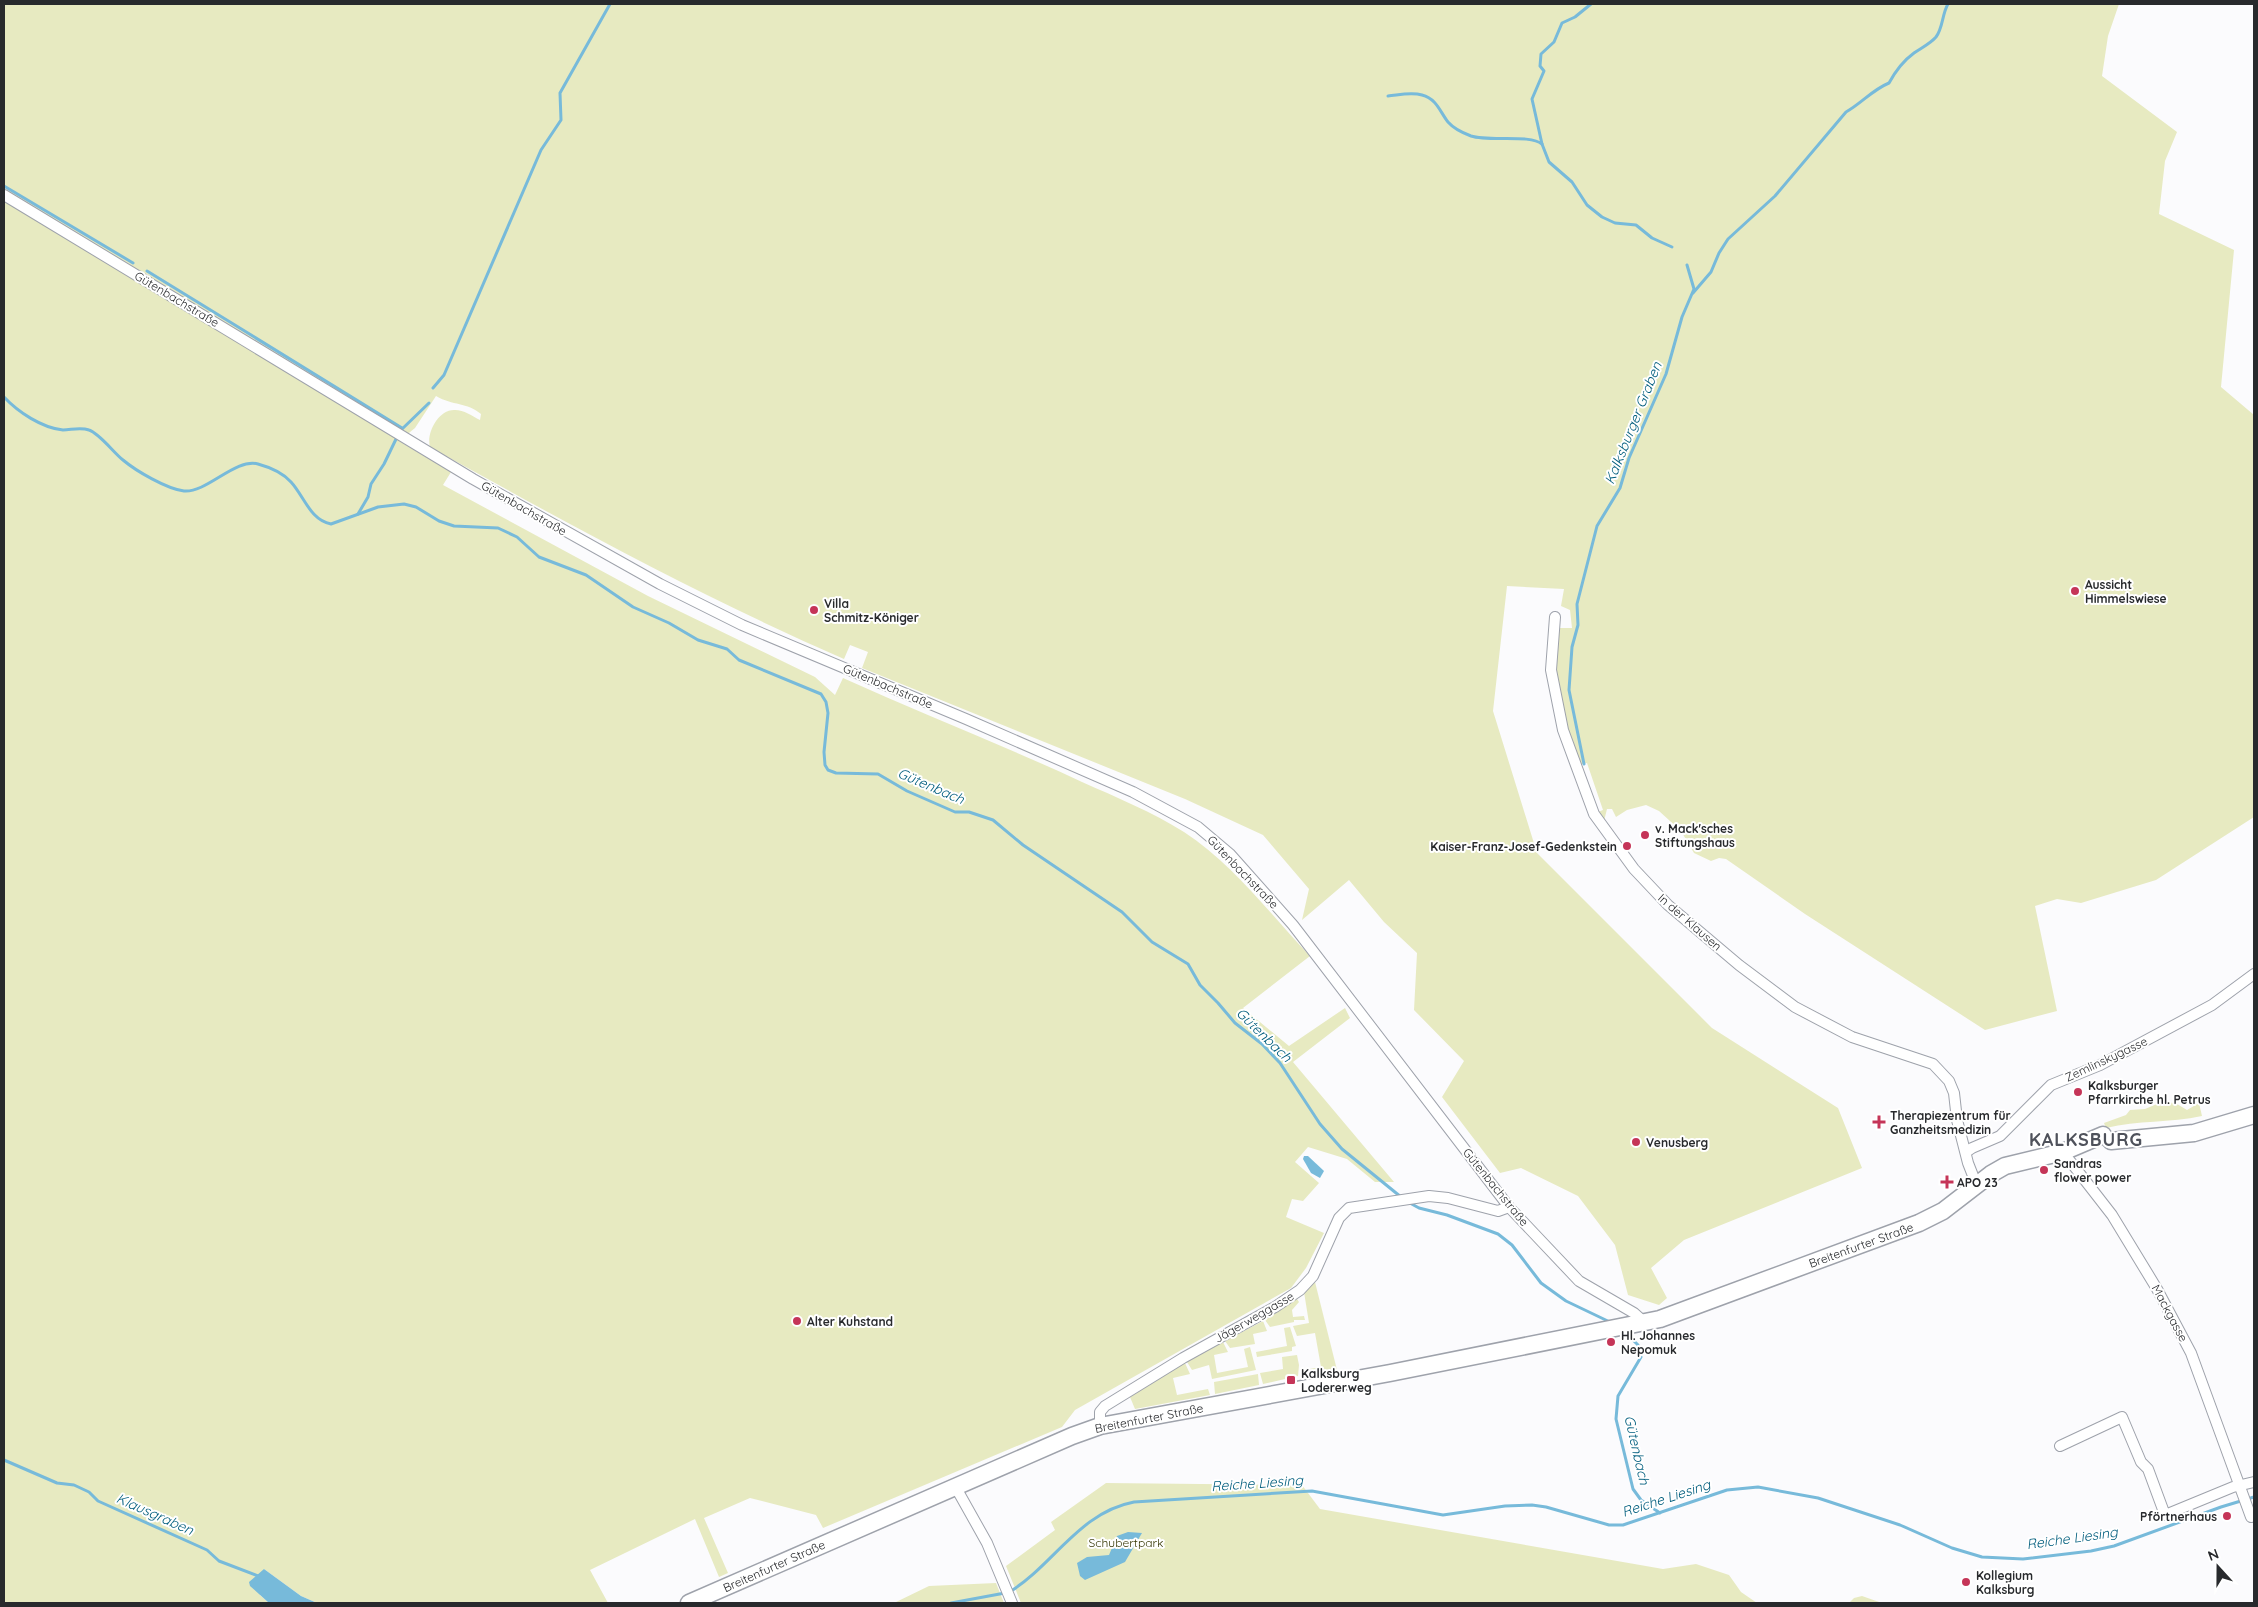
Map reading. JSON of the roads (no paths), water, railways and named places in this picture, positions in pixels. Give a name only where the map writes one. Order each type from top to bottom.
[{"type":"main road","name":"Breitenfurter Straße","points":[[689,1603],[955,1486],[1100,1426],[1660,1319],[1919,1223],[1943,1211],[1991,1174],[2005,1166],[2063,1152],[2142,1128],[2217,1125],[2254,1115]]},
{"type":"street","name":"Gütenbachstraße","points":[[4,195],[388,428],[575,538],[660,584],[742,625],[966,719],[1133,792],[1198,827],[1230,854],[1293,925],[1509,1207],[1579,1281],[1634,1313],[1638,1324]]},
{"type":"street","name":"In der Klausen","points":[[1554,617],[1551,670],[1563,730],[1594,814],[1634,869],[1668,905],[1740,965],[1795,1007],[1852,1036],[1933,1064],[1949,1081],[1954,1093],[1957,1120],[1977,1186]]},
{"type":"street","name":"Zemlinskygasse","points":[[1966,1152],[2000,1136],[2051,1085],[2092,1068],[2212,1005],[2254,974]]},
{"type":"street","name":"Mackgasse","points":[[2063,1152],[2112,1215],[2158,1289],[2191,1353],[2249,1512]]},
{"type":"street","name":"Jägerweggasse","points":[[1100,1426],[1100,1412],[1105,1406],[1183,1358],[1275,1307],[1300,1290],[1313,1276],[1339,1218],[1349,1208],[1418,1197],[1448,1198],[1498,1211],[1509,1207]]},
{"type":"street","points":[[2060,1446],[2122,1417],[2141,1462],[2148,1469],[2165,1514],[2241,1489],[2254,1482]]},
{"type":"street","points":[[955,1486],[987,1543],[1012,1603]]},
{"type":"water","points":[[1304,1156],[1308,1156],[1324,1171],[1320,1178],[1311,1173],[1303,1159]]},
{"type":"water","points":[[1128,1532],[1142,1533],[1125,1562],[1085,1580],[1080,1576],[1077,1563],[1087,1557],[1109,1555],[1117,1536]]},
{"type":"water","points":[[264,1569],[301,1596],[317,1603],[269,1603],[250,1586],[249,1582]]},
{"type":"waterway","points":[[433,388],[444,375],[541,150],[561,120],[560,93],[610,4]]},
{"type":"waterway","name":"Kalksburger Graben","points":[[1591,4],[1575,17],[1562,23],[1554,42],[1541,54],[1540,66],[1544,71],[1532,99],[1542,144],[1549,162],[1572,182],[1587,205],[1602,217],[1615,223],[1636,225],[1652,238],[1672,247]]},
{"type":"waterway","points":[[1693,293],[1711,272],[1719,253],[1728,239],[1775,196],[1846,112],[1877,89],[1889,83],[1906,60],[1936,37],[1948,4]]},
{"type":"waterway","points":[[1388,96],[1414,94],[1427,97],[1438,106],[1450,124],[1471,136],[1479,138],[1528,139],[1542,144]]},
{"type":"waterway","points":[[4,186],[133,263]]},
{"type":"waterway","name":"Kalksburger Graben","points":[[1584,764],[1569,690],[1572,647],[1578,625],[1577,604],[1597,526],[1620,488],[1629,458],[1666,374],[1682,317],[1694,289],[1687,265]]},
{"type":"waterway","points":[[147,271],[402,428]]},
{"type":"waterway","name":"Gütenbach","points":[[4,397],[23,414],[39,423],[55,429],[82,429],[93,432],[119,457],[136,469],[152,479],[177,490],[193,490],[240,466],[258,464],[276,471],[288,479],[313,513],[324,522],[331,524],[378,507],[404,504],[416,507],[439,521],[454,526],[498,528],[517,537],[539,557],[586,575],[633,607],[669,623],[698,640],[727,649],[739,660],[821,694],[826,702],[828,713],[824,752],[825,765],[828,770],[836,773],[878,774],[907,791],[955,812],[969,812],[993,820],[1023,845],[1122,912],[1152,942],[1188,964],[1200,985],[1235,1023],[1262,1044],[1280,1063],[1320,1124],[1342,1149],[1401,1197]]},
{"type":"waterway","points":[[401,430],[429,403]]},
{"type":"waterway","points":[[358,514],[368,497],[371,484],[384,464],[398,435]]},
{"type":"waterway","name":"Gütenbach","points":[[1408,1202],[1419,1208],[1447,1215],[1498,1234],[1512,1245],[1541,1283],[1566,1301],[1612,1323]]},
{"type":"waterway","name":"Gütenbach","points":[[1625,1332],[1638,1345],[1641,1357],[1618,1396],[1616,1419],[1633,1489],[1641,1500],[1660,1513]]},
{"type":"waterway","name":"Klausgraben","points":[[4,1460],[57,1483],[74,1485],[89,1492],[98,1501],[207,1550],[219,1561],[258,1576]]},
{"type":"waterway","name":"Reiche Liesing","points":[[1011,1591],[1098,1516],[1134,1502],[1312,1491],[1443,1515],[1505,1506],[1532,1505],[1546,1507],[1609,1525],[1623,1525],[1727,1490],[1758,1487],[1818,1498],[1900,1525],[1952,1548],[1982,1557],[2023,1559],[2091,1551],[2114,1546],[2254,1497]]},
{"type":"waterway","name":"Reiche Liesing","points":[[951,1603],[1005,1593]]},
{"type":"place","name":"Aussicht Himmelswiese","points":[[2075,591]]},
{"type":"place","name":"Villa Schmitz-Königer","points":[[814,610]]},
{"type":"place","name":"v. Mack'sches Stiftungshaus","points":[[1645,835]]},
{"type":"place","name":"Kaiser-Franz-Josef-Gedenkstein","points":[[1627,846]]},
{"type":"place","name":"Kalksburger Pfarrkirche hl. Petrus","points":[[2078,1092]]},
{"type":"place","name":"Therapiezentrum für Ganzheitsmedizin","points":[[1879,1122]]},
{"type":"place","name":"Venusberg","points":[[1636,1142]]},
{"type":"place","name":"Sandras flower power","points":[[2044,1170]]},
{"type":"place","name":"APO 23","points":[[1947,1182]]},
{"type":"place","name":"Alter Kuhstand","points":[[797,1321]]},
{"type":"place","name":"Hl. Johannes Nepomuk","points":[[1611,1342]]},
{"type":"place","name":"Kalksburg Lodererweg","points":[[1291,1380]]},
{"type":"place","name":"Pförtnerhaus","points":[[2227,1516]]},
{"type":"place","name":"Kollegium Kalksburg","points":[[1966,1582]]},
{"type":"district","name":"KALKSBURG","points":[[2086,1139]]},
{"type":"park label","name":"Schubertpark","points":[[1126,1542]]}]
